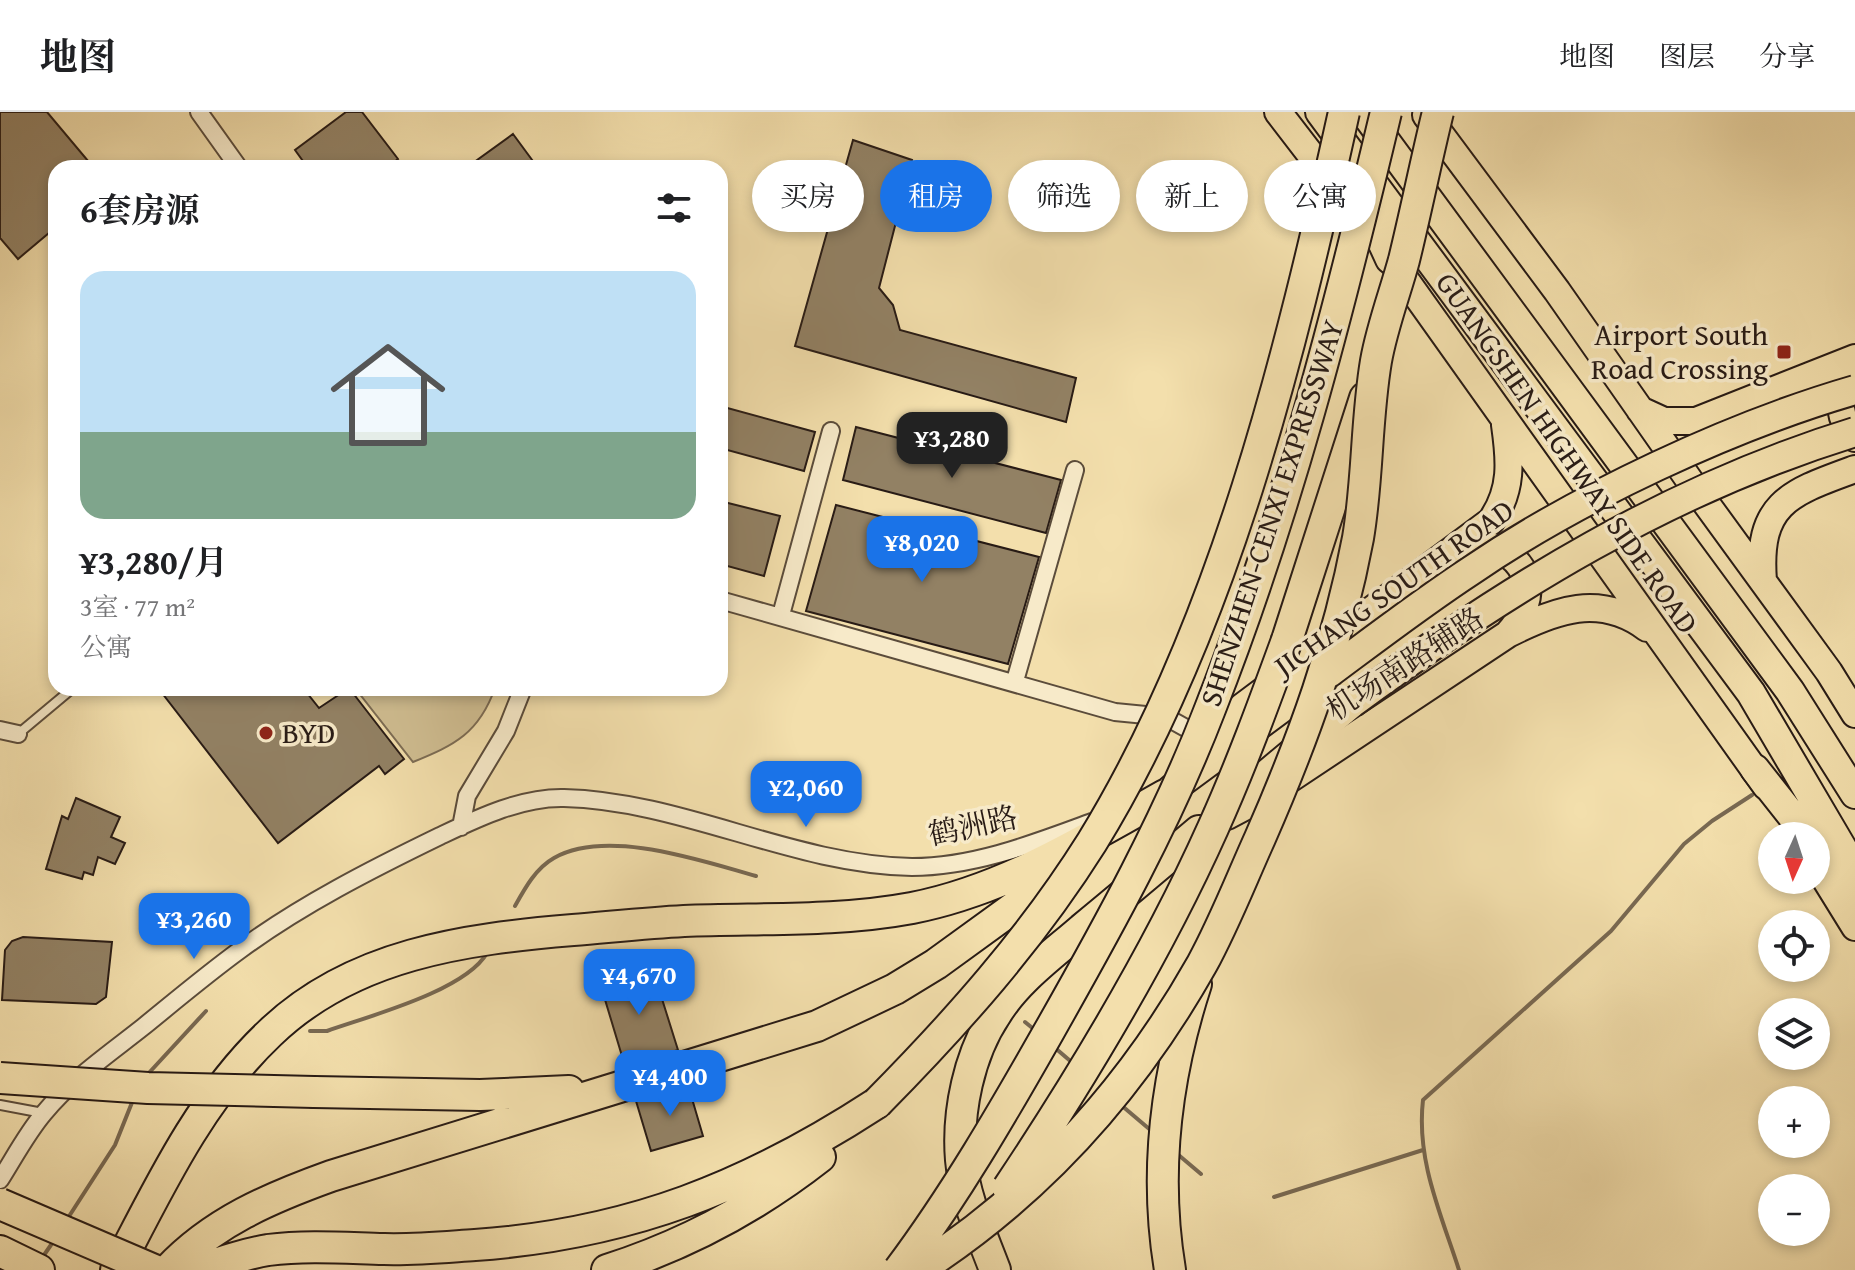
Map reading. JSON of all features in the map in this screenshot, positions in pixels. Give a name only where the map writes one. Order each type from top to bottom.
[{"type":"highway","points":[[1320,112],[1390,259]]},
{"type":"highway","points":[[1320,112],[1751,693],[1855,870]]},
{"type":"highway","points":[[607,1270],[694,1237],[742,1212],[828,1151],[963,1015],[1028,933],[1091,842],[1135,764],[1169,692],[1214,581],[1263,433],[1320,221],[1344,112]]},
{"type":"highway","points":[[1364,112],[1790,691],[1855,794]]},
{"type":"highway","name":"SHENZHEN-CENXI EXPRESSWAY","points":[[899,1270],[992,1131],[1068,997],[1123,896],[1209,713],[1243,624],[1285,495],[1339,303],[1386,112]]},
{"type":"highway","name":"SHENZHEN-CENXI EXPRESSWAY","points":[[953,1270],[1032,1153],[1113,1018],[1212,830],[1252,735],[1287,640],[1376,361],[1404,261],[1438,112]]},
{"type":"highway","points":[[1170,1270],[1163,1197],[1166,1129],[1181,1029],[1204,960],[1306,731],[1331,657],[1358,537],[1368,465],[1376,361]]},
{"type":"highway","name":"JICHANG SOUTH ROAD","points":[[1165,795],[1473,568],[1593,500],[1719,440],[1788,412],[1855,390]]},
{"type":"highway","points":[[995,1270],[961,1163],[963,1108],[977,1051],[986,1031],[1009,997],[1039,965],[1352,703],[1435,642],[1544,572],[1680,499],[1751,468],[1855,432]]},
{"type":"highway","points":[[1755,769],[1797,822]]},
{"type":"highway","points":[[168,1270],[187,1250],[222,1224],[275,1196],[817,1026],[895,989],[1040,891],[1165,795]]},
{"type":"highway","points":[[116,1270],[186,1140],[246,1057],[271,1031],[304,1005],[376,966],[414,953],[498,936],[681,921],[828,917],[913,907],[984,888],[1020,872],[1165,795]]},
{"type":"highway","points":[[1830,865],[1855,896]]},
{"type":"highway","points":[[918,1270],[973,1233],[1023,1191],[1089,1124],[1169,1019],[1204,960]]},
{"type":"highway","points":[[0,1078],[162,1089],[480,1095],[627,1085]]},
{"type":"highway","points":[[198,1270],[266,1250],[477,1245],[629,1221],[725,1188],[776,1165],[877,1103]]},
{"type":"highway","points":[[0,1204],[154,1270]]},
{"type":"highway","points":[[0,1251],[39,1270]]},
{"type":"main road","name":"GUANGSHEN HIGHWAY SIDE ROAD","points":[[1278,112],[1390,259],[1755,769],[1789,822]]},
{"type":"main road","points":[[1424,112],[1557,291],[1855,714]]},
{"type":"main road","points":[[1640,410],[1664,421],[1696,421],[1855,358]]},
{"type":"main road","points":[[1855,364],[1841,388],[1840,403],[1842,417],[1855,438]]},
{"type":"main road","name":"机场南路辅路","points":[[1165,795],[1207,740],[1242,707],[1491,521],[1504,500],[1510,477],[1505,421]]},
{"type":"main road","points":[[1763,581],[1761,548],[1764,534],[1776,511],[1796,493],[1855,469]]},
{"type":"main road","points":[[1457,549],[1469,545],[1495,547],[1506,552],[1523,572],[1528,597],[1525,610],[1508,634]]},
{"type":"main road","name":"机场南路辅路","points":[[1199,831],[1261,798],[1508,634],[1550,613],[1596,607],[1633,618],[1657,636]]},
{"type":"main road","points":[[1830,887],[1855,927]]},
{"type":"street","points":[[199,112],[233,160]]},
{"type":"street","points":[[781,615],[831,431]]},
{"type":"street","points":[[1015,681],[1075,470]]},
{"type":"street","points":[[728,602],[1015,681],[1115,712],[1166,717],[1207,740]]},
{"type":"street","points":[[461,827],[467,796],[506,731],[520,696]]},
{"type":"street","points":[[0,730],[18,734]]},
{"type":"street","name":"鹤洲路","points":[[0,1180],[43,1113],[79,1077],[241,949],[326,896],[461,827],[531,801],[563,798],[668,814],[836,857],[912,867],[971,860],[1015,849],[1165,795]]},
{"type":"lane","points":[[18,734],[63,696]]},
{"type":"lane","points":[[0,1105],[43,1113]]},
{"type":"shaded area","points":[[361,696],[492,696],[481,716],[464,736],[413,762]]},
{"type":"building","points":[[0,112],[47,112],[87,160],[48,160],[48,234],[18,259],[0,238]]},
{"type":"building","points":[[346,112],[362,112],[398,159],[302,160],[295,150]]},
{"type":"building","points":[[513,134],[532,160],[477,160]]},
{"type":"building","points":[[853,140],[912,160],[880,160],[880,232],[893,232],[879,288],[893,305],[900,330],[1076,378],[1066,422],[795,346],[827,232],[864,232],[864,160],[847,160]]},
{"type":"building","points":[[728,408],[815,432],[804,471],[728,450]]},
{"type":"building","points":[[856,427],[1061,480],[1046,533],[843,480]]},
{"type":"building","points":[[728,503],[780,516],[764,576],[728,566]]},
{"type":"building","points":[[836,505],[1039,557],[1008,664],[806,611]]},
{"type":"building","name":"BYD","points":[[164,696],[309,696],[319,708],[337,696],[355,696],[404,759],[385,774],[379,766],[278,843]]},
{"type":"building","points":[[76,798],[120,817],[111,837],[125,843],[115,864],[98,857],[93,875],[84,872],[82,879],[46,869],[62,816],[68,819]]},
{"type":"building","points":[[23,937],[112,942],[106,997],[96,1004],[2,1000],[5,950],[12,941]]},
{"type":"building","points":[[652,967],[678,1050],[625,1066],[600,983]]},
{"type":"building","points":[[688,1085],[703,1136],[651,1151],[636,1101]]},
{"type":"waterway","points":[[1459,1270],[1427,1165],[1423,1144],[1423,1100],[1611,931],[1684,844],[1752,795]]},
{"type":"waterway","points":[[515,906],[532,879],[548,862],[576,850],[600,846],[655,850],[756,876]]},
{"type":"waterway","points":[[310,1031],[327,1031],[414,1001],[459,979],[476,967],[487,953]]},
{"type":"waterway","points":[[147,1075],[206,1011]]},
{"type":"waterway","points":[[1025,1022],[1036,1031]]},
{"type":"waterway","points":[[1054,1047],[1075,1065]]},
{"type":"waterway","points":[[66,1221],[115,1145],[133,1100]]},
{"type":"waterway","points":[[1121,1105],[1154,1133]]},
{"type":"waterway","points":[[1274,1197],[1423,1150]]},
{"type":"waterway","points":[[1175,1152],[1201,1174]]},
{"type":"waterway","points":[[42,1258],[55,1239]]},
{"type":"place","name":"Airport South Road Crossing","points":[[1784,352]]},
{"type":"place","name":"BYD","points":[[266,733]]}]
